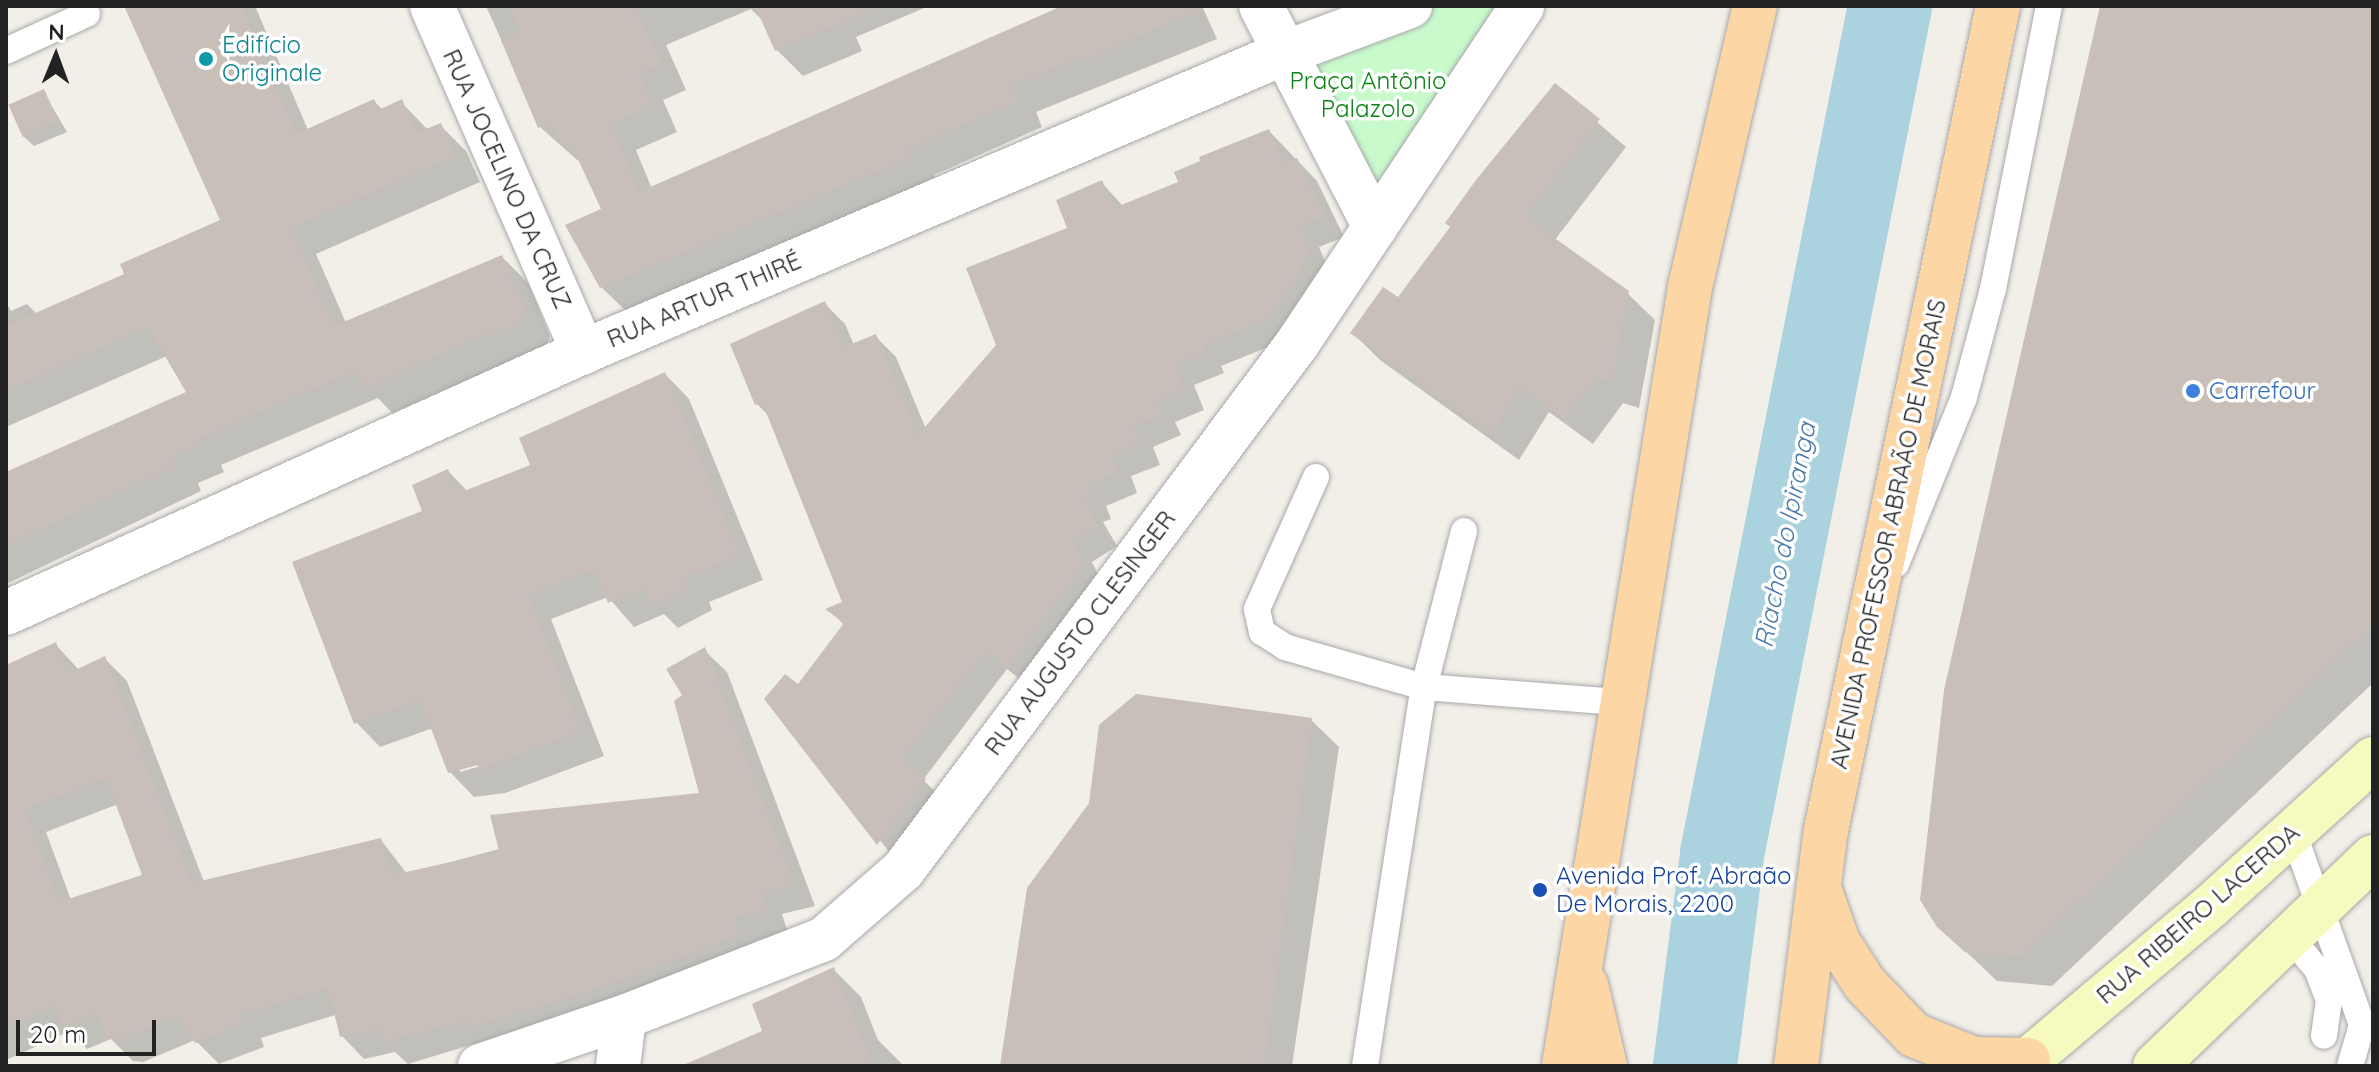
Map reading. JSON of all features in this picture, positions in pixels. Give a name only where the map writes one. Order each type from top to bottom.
[{"type":"main road","points":[[1590,1064],[1579,952],[1690,287],[1755,6]]},
{"type":"main road","name":"AVENIDA PROFESSOR ABRAÃO DE MORAIS","points":[[1796,1066],[1818,884],[1998,6]]},
{"type":"main road","points":[[1818,884],[1838,942],[1865,984],[1903,1026],[1939,1047],[1974,1059],[2024,1063]]},
{"type":"main road","points":[[1764,1066],[1801,1005]]},
{"type":"street","name":"RUA JOCELINO DA CRUZ","points":[[432,6],[583,352]]},
{"type":"street","points":[[1261,6],[1282,54],[1375,227]]},
{"type":"street","name":"RUA ARTUR THIRÉ","points":[[6,613],[583,352],[1282,54],[1410,6]]},
{"type":"street","name":"RUA AUGUSTO CLESINGER","points":[[480,1066],[624,1017],[824,939],[903,870],[1297,344],[1522,6]]},
{"type":"street","name":"RUA RIBEIRO LACERDA","points":[[2024,1063],[2293,832],[2373,759]]},
{"type":"street","points":[[2155,1066],[2373,857]]},
{"type":"street","points":[[618,1066],[624,1017]]},
{"type":"lane","points":[[1870,622],[1922,509],[1964,397],[1993,289],[2049,6]]},
{"type":"lane","points":[[6,51],[87,14]]},
{"type":"lane","points":[[1316,477],[1257,609],[1262,632],[1285,647],[1424,687],[1621,702]]},
{"type":"lane","points":[[1365,1066],[1424,687],[1464,531]]},
{"type":"lane","points":[[2293,832],[2362,1025],[2350,1066]]},
{"type":"lane","points":[[2289,936],[2317,969],[2329,1000],[2324,1036]]},
{"type":"green space","name":"Praça Antônio Palazolo","points":[[1399,6],[1513,6],[1369,229],[1257,58]]},
{"type":"building","points":[[124,6],[242,6],[296,134],[374,99],[379,110],[402,99],[416,133],[441,123],[455,156],[291,228],[334,326],[502,255],[525,309],[519,324],[493,337],[491,332],[365,388],[357,370],[197,439],[200,445],[173,457],[176,465],[6,546],[6,472],[186,392],[148,327],[6,390],[6,326],[124,274],[120,264],[220,220]]},
{"type":"building","points":[[509,6],[635,6],[661,64],[639,73],[652,105],[611,124],[639,192],[1062,6],[1207,6],[1082,62],[1080,56],[1012,86],[1018,101],[909,149],[913,156],[600,288],[565,225],[601,209],[570,142],[561,146],[551,122],[538,128],[501,40],[520,32]]},
{"type":"building","points":[[755,6],[879,6],[775,51]]},
{"type":"building","name":"Carrefour","points":[[2100,6],[2373,6],[2373,625],[2021,956],[1965,952],[1937,927],[1920,900],[1944,690]]},
{"type":"building","points":[[1555,83],[1600,119],[1525,217],[1629,291],[1612,382],[1596,377],[1565,419],[1521,386],[1491,434],[1350,333],[1383,287],[1398,297],[1450,227],[1445,223],[1476,180]]},
{"type":"building","points":[[44,89],[58,121],[23,137],[8,105]]},
{"type":"building","points":[[1269,129],[1283,164],[1297,158],[1325,216],[1300,227],[1309,249],[1299,275],[1266,320],[1202,345],[1205,352],[1175,364],[1185,389],[1156,401],[1162,414],[1133,426],[1141,444],[1111,456],[1118,472],[1087,485],[1092,499],[1084,501],[1098,525],[1073,541],[1084,564],[1008,668],[986,650],[901,761],[926,779],[877,845],[764,699],[785,674],[798,684],[844,623],[825,609],[842,602],[762,402],[755,405],[730,344],[825,301],[844,347],[876,334],[918,435],[996,345],[966,268],[1067,228],[1056,200],[1102,180],[1114,208],[1178,182],[1174,172],[1200,161],[1199,157]]},
{"type":"building","points":[[665,372],[740,555],[686,577],[689,585],[652,605],[642,589],[608,603],[595,569],[528,595],[581,731],[479,770],[478,765],[448,773],[420,700],[354,724],[292,562],[422,511],[412,485],[448,469],[454,486],[461,484],[464,491],[530,465],[519,438]]},
{"type":"building","points":[[56,642],[67,674],[105,656],[192,883],[381,838],[393,875],[499,851],[490,815],[699,793],[674,701],[682,695],[666,669],[705,647],[794,884],[761,892],[767,910],[734,918],[739,935],[600,988],[472,1027],[470,1020],[383,1042],[379,1028],[340,1037],[328,988],[239,1015],[243,1024],[195,1043],[178,1016],[119,1041],[117,1036],[109,1040],[97,1013],[63,1028],[54,1006],[6,1026],[6,665]],"holes":[[[106,778],[142,875],[59,902],[25,809]]]},
{"type":"building","points":[[1136,694],[1312,718],[1264,1066],[1000,1066],[1027,888],[1089,803],[1099,725]]},
{"type":"building","points":[[834,967],[873,1066],[681,1066],[762,1031],[752,1004]]},
{"type":"waterway","name":"Riacho do Ipiranga","points":[[1695,1066],[1722,854],[1890,6]]},
{"type":"place","name":"Edifício Originale","points":[[206,59]]},
{"type":"place","name":"Carrefour","points":[[2193,391]]},
{"type":"place","name":"Avenida Prof. Abraão De Morais, 2200","points":[[1540,890]]}]
